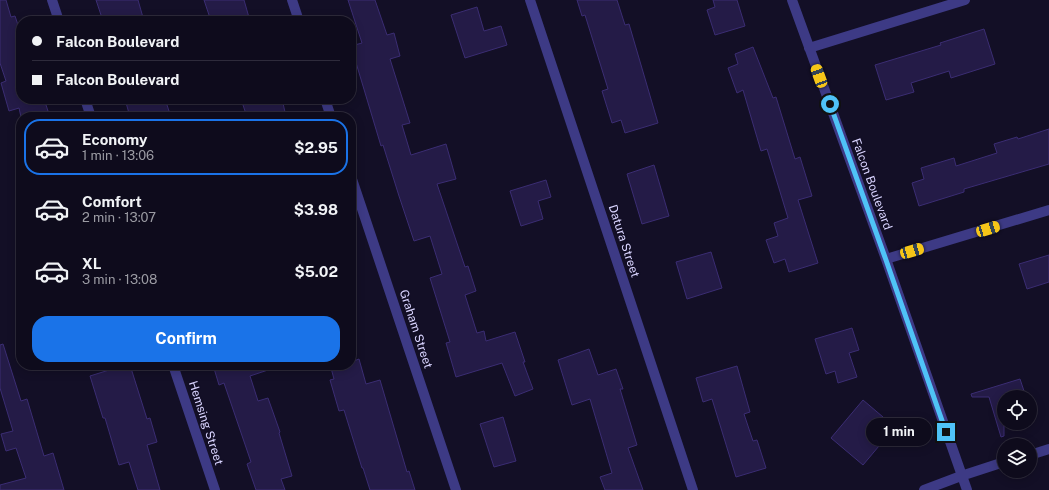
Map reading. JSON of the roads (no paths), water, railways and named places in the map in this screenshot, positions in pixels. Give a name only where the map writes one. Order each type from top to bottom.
[{"type":"street","points":[[52,0],[57,16]]},
{"type":"street","points":[[292,0],[297,16]]},
{"type":"street","name":"Datura Street","points":[[530,0],[693,490]]},
{"type":"street","name":"Falcon Boulevard","points":[[792,0],[886,260],[966,490]]},
{"type":"street","points":[[809,48],[965,0]]},
{"type":"street","name":"Graham Street","points":[[356,191],[456,490]]},
{"type":"street","points":[[886,260],[1049,210]]},
{"type":"street","name":"Hemsing Street","points":[[175,370],[214,490]]},
{"type":"street","points":[[1037,453],[1049,449]]},
{"type":"street","points":[[924,490],[997,464]]}]
